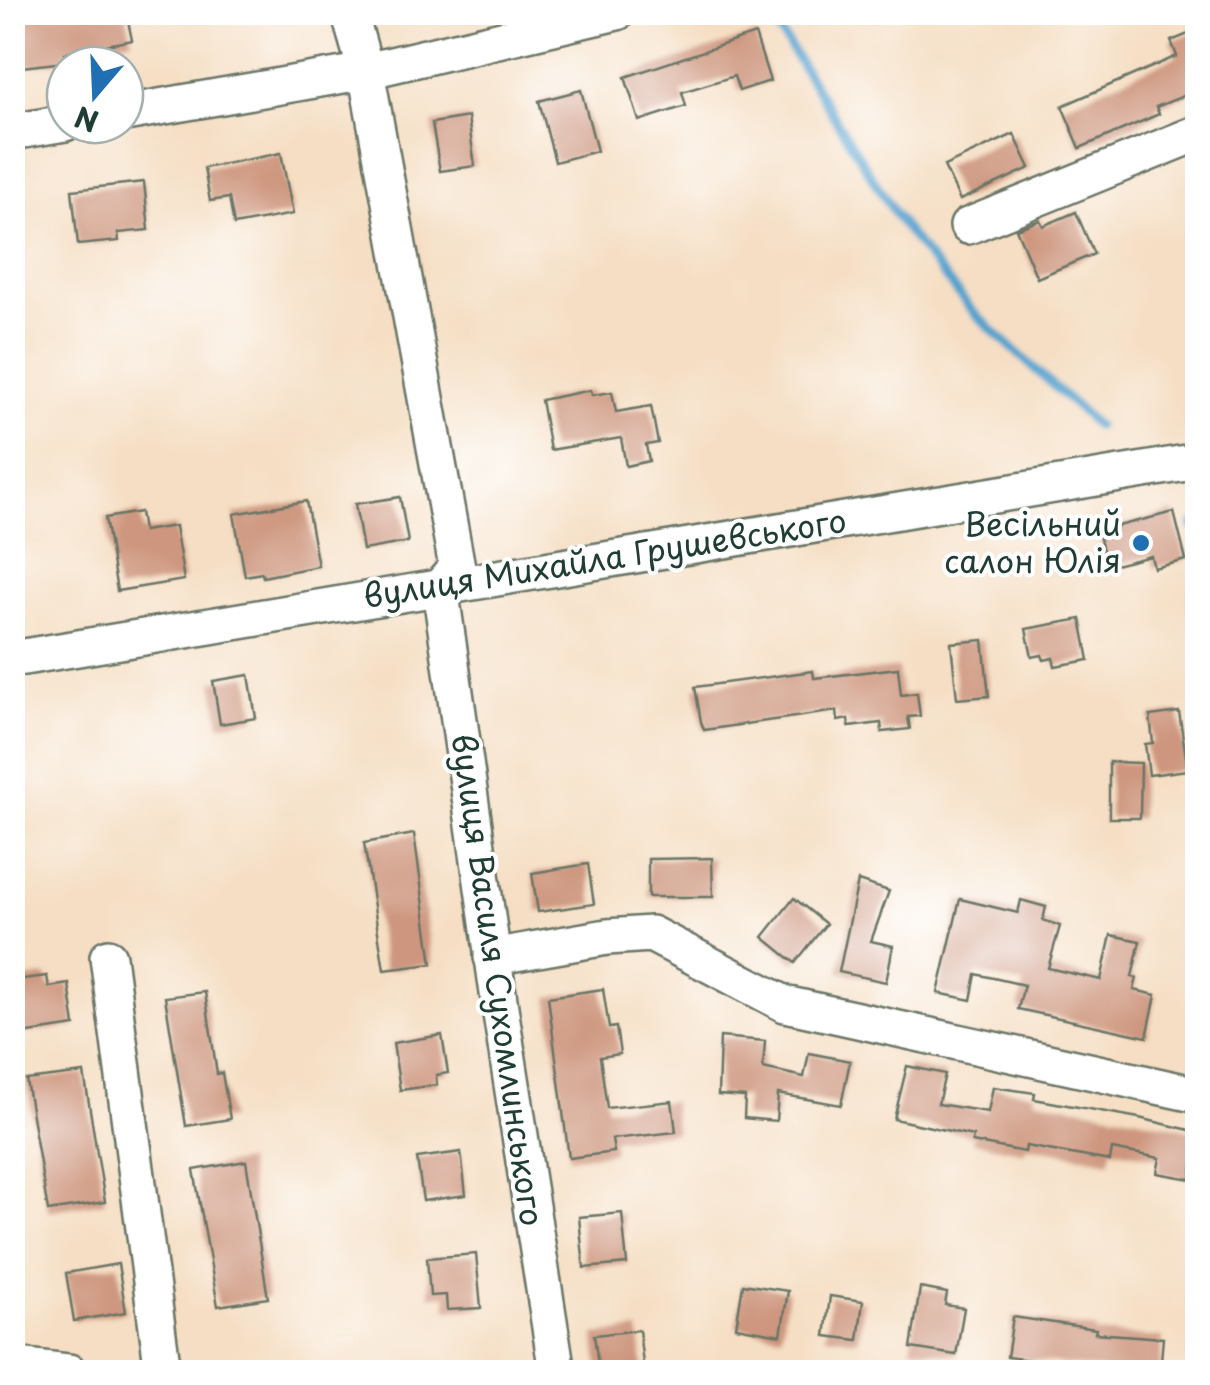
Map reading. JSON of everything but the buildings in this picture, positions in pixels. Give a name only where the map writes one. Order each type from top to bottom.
[{"type":"street","points":[[349,12],[366,72],[457,567],[440,586]]},
{"type":"street","points":[[145,110],[366,72],[617,12]]},
{"type":"street","points":[[12,132],[45,126]]},
{"type":"street","points":[[968,226],[1198,133]]},
{"type":"street","name":"вулиця Михайла Грушевського","points":[[12,660],[1198,461]]},
{"type":"street","name":"вулиця Василя Сухомлинського","points":[[440,586],[492,956],[557,1372]]},
{"type":"street","points":[[492,956],[607,937],[651,934],[785,1004],[1198,1095]]},
{"type":"street","points":[[108,956],[164,1372]]},
{"type":"street","points":[[12,1365],[69,1372]]},
{"type":"waterway","points":[[768,12],[904,228],[975,314],[1097,426]]},
{"type":"waterway","points":[[1193,525],[1198,532]]},
{"type":"place","name":"Весільний салон Юлія","points":[[1141,543]]}]
